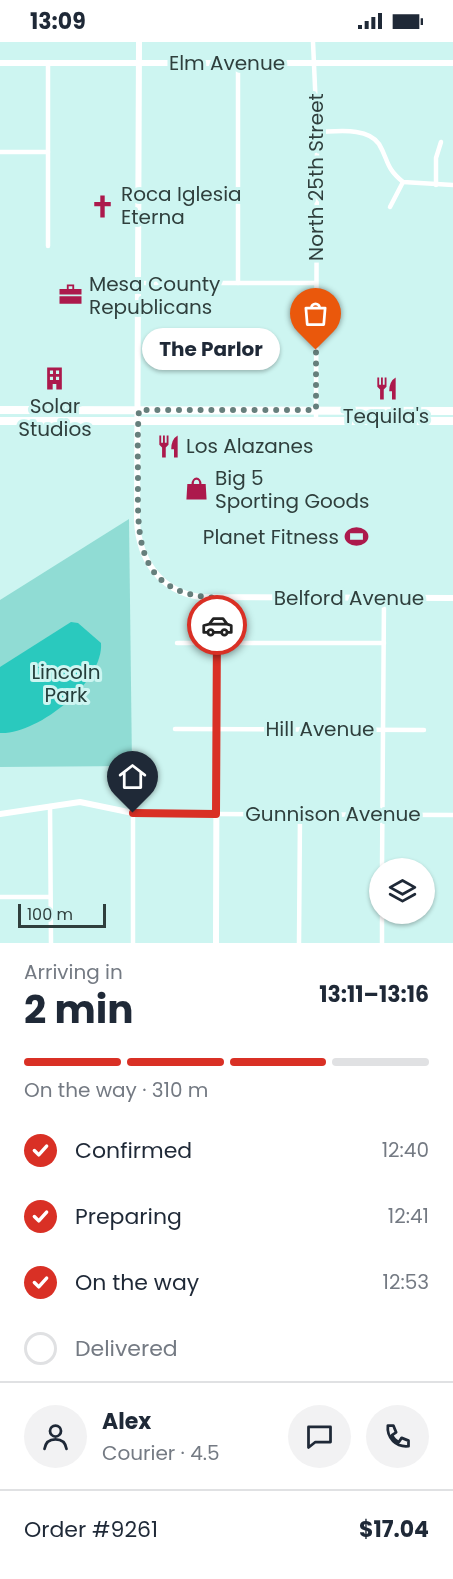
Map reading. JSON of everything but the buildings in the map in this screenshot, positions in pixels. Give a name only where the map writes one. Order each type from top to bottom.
[{"type":"main road","points":[[2,411],[453,411]]},
{"type":"main road","points":[[354,421],[371,416],[394,416],[403,411]]},
{"type":"main road","points":[[407,421],[417,415],[442,415],[453,411]]},
{"type":"main road","points":[[0,421],[453,421]]},
{"type":"street","points":[[138,421],[140,42]]},
{"type":"street","name":"North 25th Street","points":[[313,42],[316,132],[316,421]]},
{"type":"street","name":"Elm Avenue","points":[[0,63],[453,63]]},
{"type":"street","points":[[48,63],[48,246]]},
{"type":"street","points":[[238,63],[238,283]]},
{"type":"street","points":[[316,132],[354,132],[370,136],[380,145],[388,167],[404,182],[453,185]]},
{"type":"street","points":[[436,185],[436,158],[441,142]]},
{"type":"street","points":[[0,152],[48,152]]},
{"type":"street","points":[[390,207],[404,182]]},
{"type":"street","points":[[140,283],[316,284]]},
{"type":"street","name":"Belford Avenue","points":[[138,421],[138,530],[141,550],[148,565],[160,579],[175,589],[193,596],[217,598],[453,598]]},
{"type":"street","points":[[216,943],[217,598]]},
{"type":"street","points":[[382,858],[384,598]]},
{"type":"street","points":[[177,643],[384,643]]},
{"type":"street","name":"Hill Avenue","points":[[175,729],[424,730]]},
{"type":"street","name":"Gunnison Avenue","points":[[0,814],[80,802],[133,813],[453,814]]},
{"type":"street","points":[[50,806],[51,943]]},
{"type":"street","points":[[133,813],[133,943]]},
{"type":"street","points":[[299,943],[300,814]]},
{"type":"street","points":[[0,897],[50,897]]},
{"type":"street","points":[[382,924],[382,943]]},
{"type":"green space","name":"Lincoln Park","points":[[129,519],[132,766],[0,767],[0,600]]},
{"type":"shaded area","points":[[71,622],[78,623],[101,643],[99,658],[92,674],[66,703],[49,716],[15,731],[0,733],[0,667]]},
{"type":"way so far","points":[[217,625],[217,598],[189,595],[170,586],[160,579],[144,557],[137,522],[139,410],[316,410],[316,350]]},
{"type":"place","name":"Roca Iglesia Eterna","points":[[103,206]]},
{"type":"place","name":"Mesa County Republicans","points":[[71,295]]},
{"type":"place","name":"The Parlor","points":[[316,350]]},
{"type":"place","name":"Solar Studios","points":[[55,378]]},
{"type":"place","name":"Tequila's","points":[[386,388]]},
{"type":"place","name":"Los Alazanes","points":[[168,446]]},
{"type":"place","name":"Big 5 Sporting Goods","points":[[197,489]]},
{"type":"place","name":"Planet Fitness","points":[[357,537]]},
{"type":"route","points":[[133,813],[216,814],[217,625]]}]
